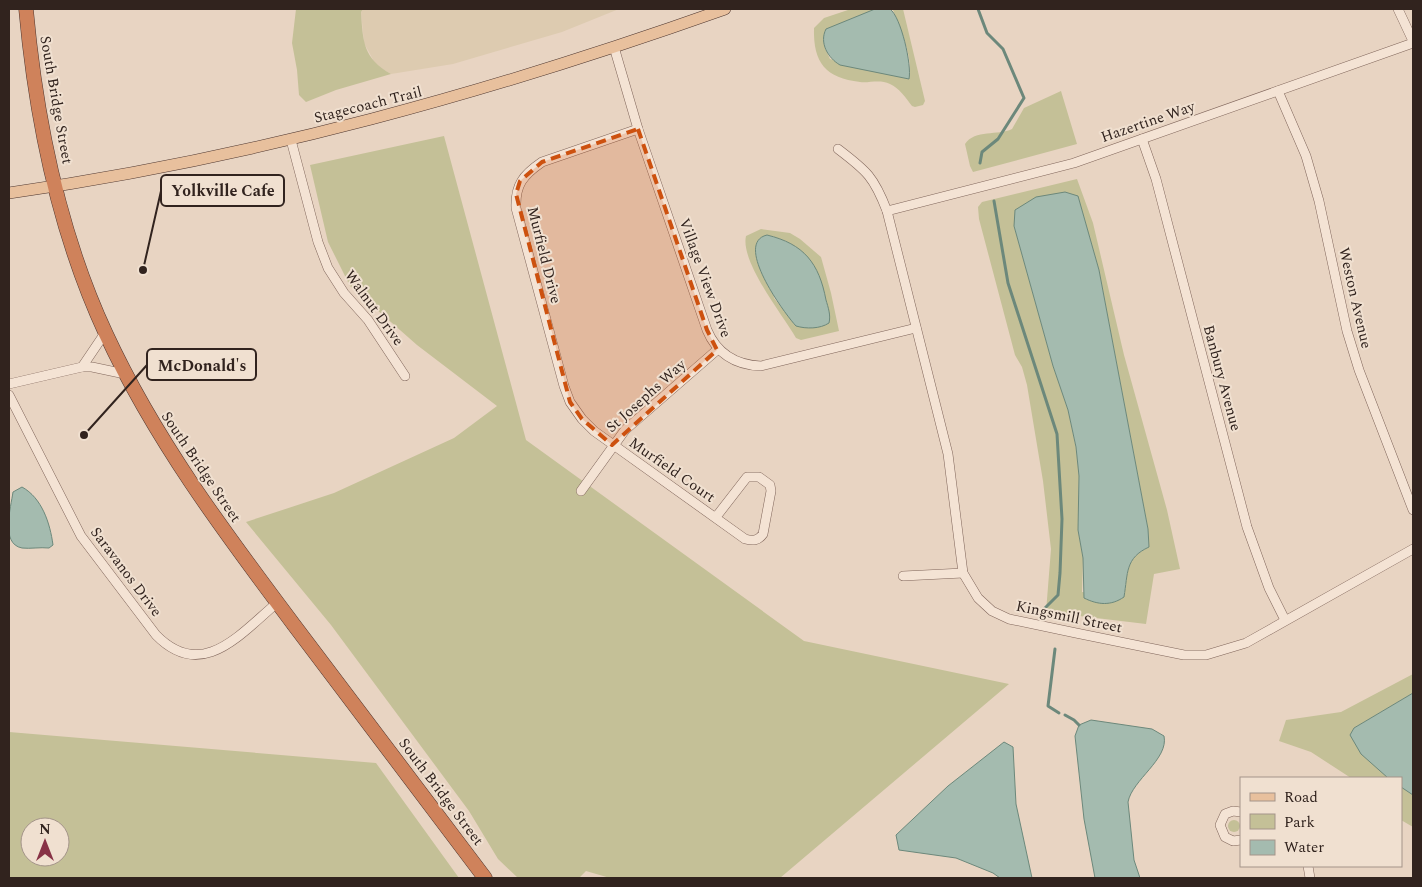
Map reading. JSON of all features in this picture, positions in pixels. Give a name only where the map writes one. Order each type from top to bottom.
[{"type":"highway","name":"South Bridge Street","points":[[26,9],[32,64],[55,187],[75,256],[105,333],[125,374],[172,454],[277,603],[485,878]]},
{"type":"main road","name":"Stagecoach Trail","points":[[9,193],[55,187],[197,161],[409,111],[516,79],[725,9]]},
{"type":"street","points":[[1398,9],[1413,42]]},
{"type":"street","name":"Hazertine Way","points":[[887,211],[1048,170],[1142,139],[1413,42]]},
{"type":"street","name":"Village View Drive","points":[[614,47],[638,129],[707,330],[717,350],[738,362],[761,366],[916,328]]},
{"type":"street","name":"Weston Avenue","points":[[1278,91],[1306,156],[1315,187],[1347,331],[1359,370],[1413,510]]},
{"type":"street","name":"Murfield Drive","points":[[612,445],[582,419],[570,402],[519,217],[516,194],[520,181],[528,171],[542,162],[638,129]]},
{"type":"street","name":"Banbury Avenue","points":[[1142,139],[1157,183],[1247,527],[1268,587],[1285,620]]},
{"type":"street","name":"Walnut Drive","points":[[291,140],[318,242],[328,268],[344,293],[368,320],[405,376]]},
{"type":"street","name":"Kingsmill Street","points":[[838,149],[868,172],[879,189],[887,211],[948,454],[963,572],[978,598],[992,611],[1009,619],[1184,655],[1206,655],[1225,651],[1246,643],[1413,549]]},
{"type":"street","points":[[82,367],[105,333]]},
{"type":"street","name":"St Josephs Way","points":[[582,491],[612,445],[625,430],[717,350]]},
{"type":"street","points":[[9,384],[82,367],[92,367],[125,374]]},
{"type":"street","name":"Saravanos Drive","points":[[9,395],[81,536],[156,635],[170,648],[196,656],[213,652],[225,646],[277,603]]},
{"type":"street","name":"Murfield Court","points":[[612,445],[716,518],[746,539],[752,541],[759,539],[763,534],[771,491],[770,485],[758,477],[747,477],[716,518]]},
{"type":"street","points":[[903,576],[963,572]]},
{"type":"street","points":[[1240,812],[1233,811],[1225,814],[1220,826],[1225,837],[1233,841],[1240,840]]},
{"type":"highlighted area","points":[[638,129],[707,330],[717,350],[612,445],[582,419],[570,402],[516,194],[520,181],[542,162]]},
{"type":"shaded area","points":[[363,9],[619,9],[562,32],[453,64],[391,74],[376,65],[364,43],[361,12]]},
{"type":"green space","points":[[296,9],[363,9],[361,12],[366,48],[375,62],[391,74],[336,90],[306,102],[299,95],[292,43]]},
{"type":"green space","points":[[851,9],[876,9],[824,34],[825,48],[830,59],[909,79],[910,62],[908,53],[893,10],[890,9],[903,9],[925,101],[923,105],[912,106],[899,91],[886,83],[848,80],[838,77],[824,67],[816,51],[814,28],[824,18]]},
{"type":"green space","points":[[1061,91],[1077,144],[973,172],[965,144],[969,139],[975,136],[1012,129],[1024,108]]},
{"type":"green space","points":[[444,136],[526,440],[804,641],[1009,684],[780,878],[610,878],[586,871],[579,878],[518,878],[498,859],[469,811],[331,625],[246,522],[334,493],[454,438],[497,406],[417,345],[350,286],[328,242],[310,165]]},
{"type":"green space","points":[[1077,179],[1093,223],[1124,355],[1167,510],[1180,569],[1154,574],[1146,624],[1046,612],[1051,549],[1043,481],[1027,385],[1022,367],[1015,355],[979,219],[978,207],[982,202]],"holes":[[[1078,197],[1099,270],[1148,529],[1149,547],[1141,551],[1132,561],[1127,574],[1124,597],[1082,592],[1083,558],[1078,530],[1079,476],[1076,448],[1068,410],[1053,366],[1014,226]]]},
{"type":"green space","points":[[761,229],[790,233],[821,257],[839,331],[801,340],[796,338],[764,288],[749,260],[746,236]],"holes":[[[767,235],[783,240],[805,255],[813,265],[819,276],[830,318],[796,326],[774,298]]]},
{"type":"green space","points":[[1413,674],[1413,693],[1354,728],[1387,777],[1349,777],[1311,752],[1279,741],[1286,720],[1341,712]]},
{"type":"green space","points":[[9,732],[376,763],[459,878],[9,878]]},
{"type":"green space","points":[[1402,788],[1413,795],[1413,827],[1402,821]]},
{"type":"green space","points":[[1236,820],[1239,821],[1239,831],[1232,832],[1229,831],[1228,824],[1229,821]]},
{"type":"water","points":[[875,9],[890,9],[898,21],[909,63],[909,79],[840,65],[826,50],[824,34],[826,29]]},
{"type":"water","points":[[1065,192],[1078,196],[1099,270],[1148,529],[1149,547],[1136,556],[1129,567],[1124,597],[1104,604],[1084,598],[1083,558],[1078,530],[1079,476],[1076,447],[1068,410],[1053,366],[1014,226],[1015,210],[1036,197]]},
{"type":"water","points":[[767,235],[791,244],[808,257],[823,287],[830,317],[829,323],[813,328],[796,326],[782,307],[764,279],[758,264],[756,251],[758,241]]},
{"type":"water","points":[[22,487],[35,498],[44,512],[50,528],[53,545],[49,548],[22,548],[15,545],[11,540],[8,524],[13,492]]},
{"type":"water","points":[[1413,693],[1413,795],[1402,788],[1402,777],[1387,777],[1361,754],[1350,735],[1354,728]]},
{"type":"water","points":[[1091,720],[1152,729],[1164,736],[1164,745],[1161,753],[1136,786],[1128,802],[1134,860],[1140,878],[1095,878],[1084,819],[1075,736],[1079,725]]},
{"type":"water","points":[[1004,742],[1013,747],[1016,804],[1032,878],[1000,878],[993,873],[956,858],[899,850],[896,835],[948,786]]},
{"type":"waterway","points":[[978,9],[987,33],[1003,49],[1024,98],[998,139],[982,152],[980,163]]},
{"type":"waterway","points":[[994,201],[1008,283],[1057,434],[1062,519],[1060,573],[1058,595],[1043,610]]},
{"type":"waterway","points":[[1055,649],[1048,706],[1059,713]]},
{"type":"waterway","points":[[1065,715],[1079,725]]},
{"type":"place","name":"Yolkville Cafe","points":[[143,270]]},
{"type":"place","name":"McDonald's","points":[[84,435]]}]
